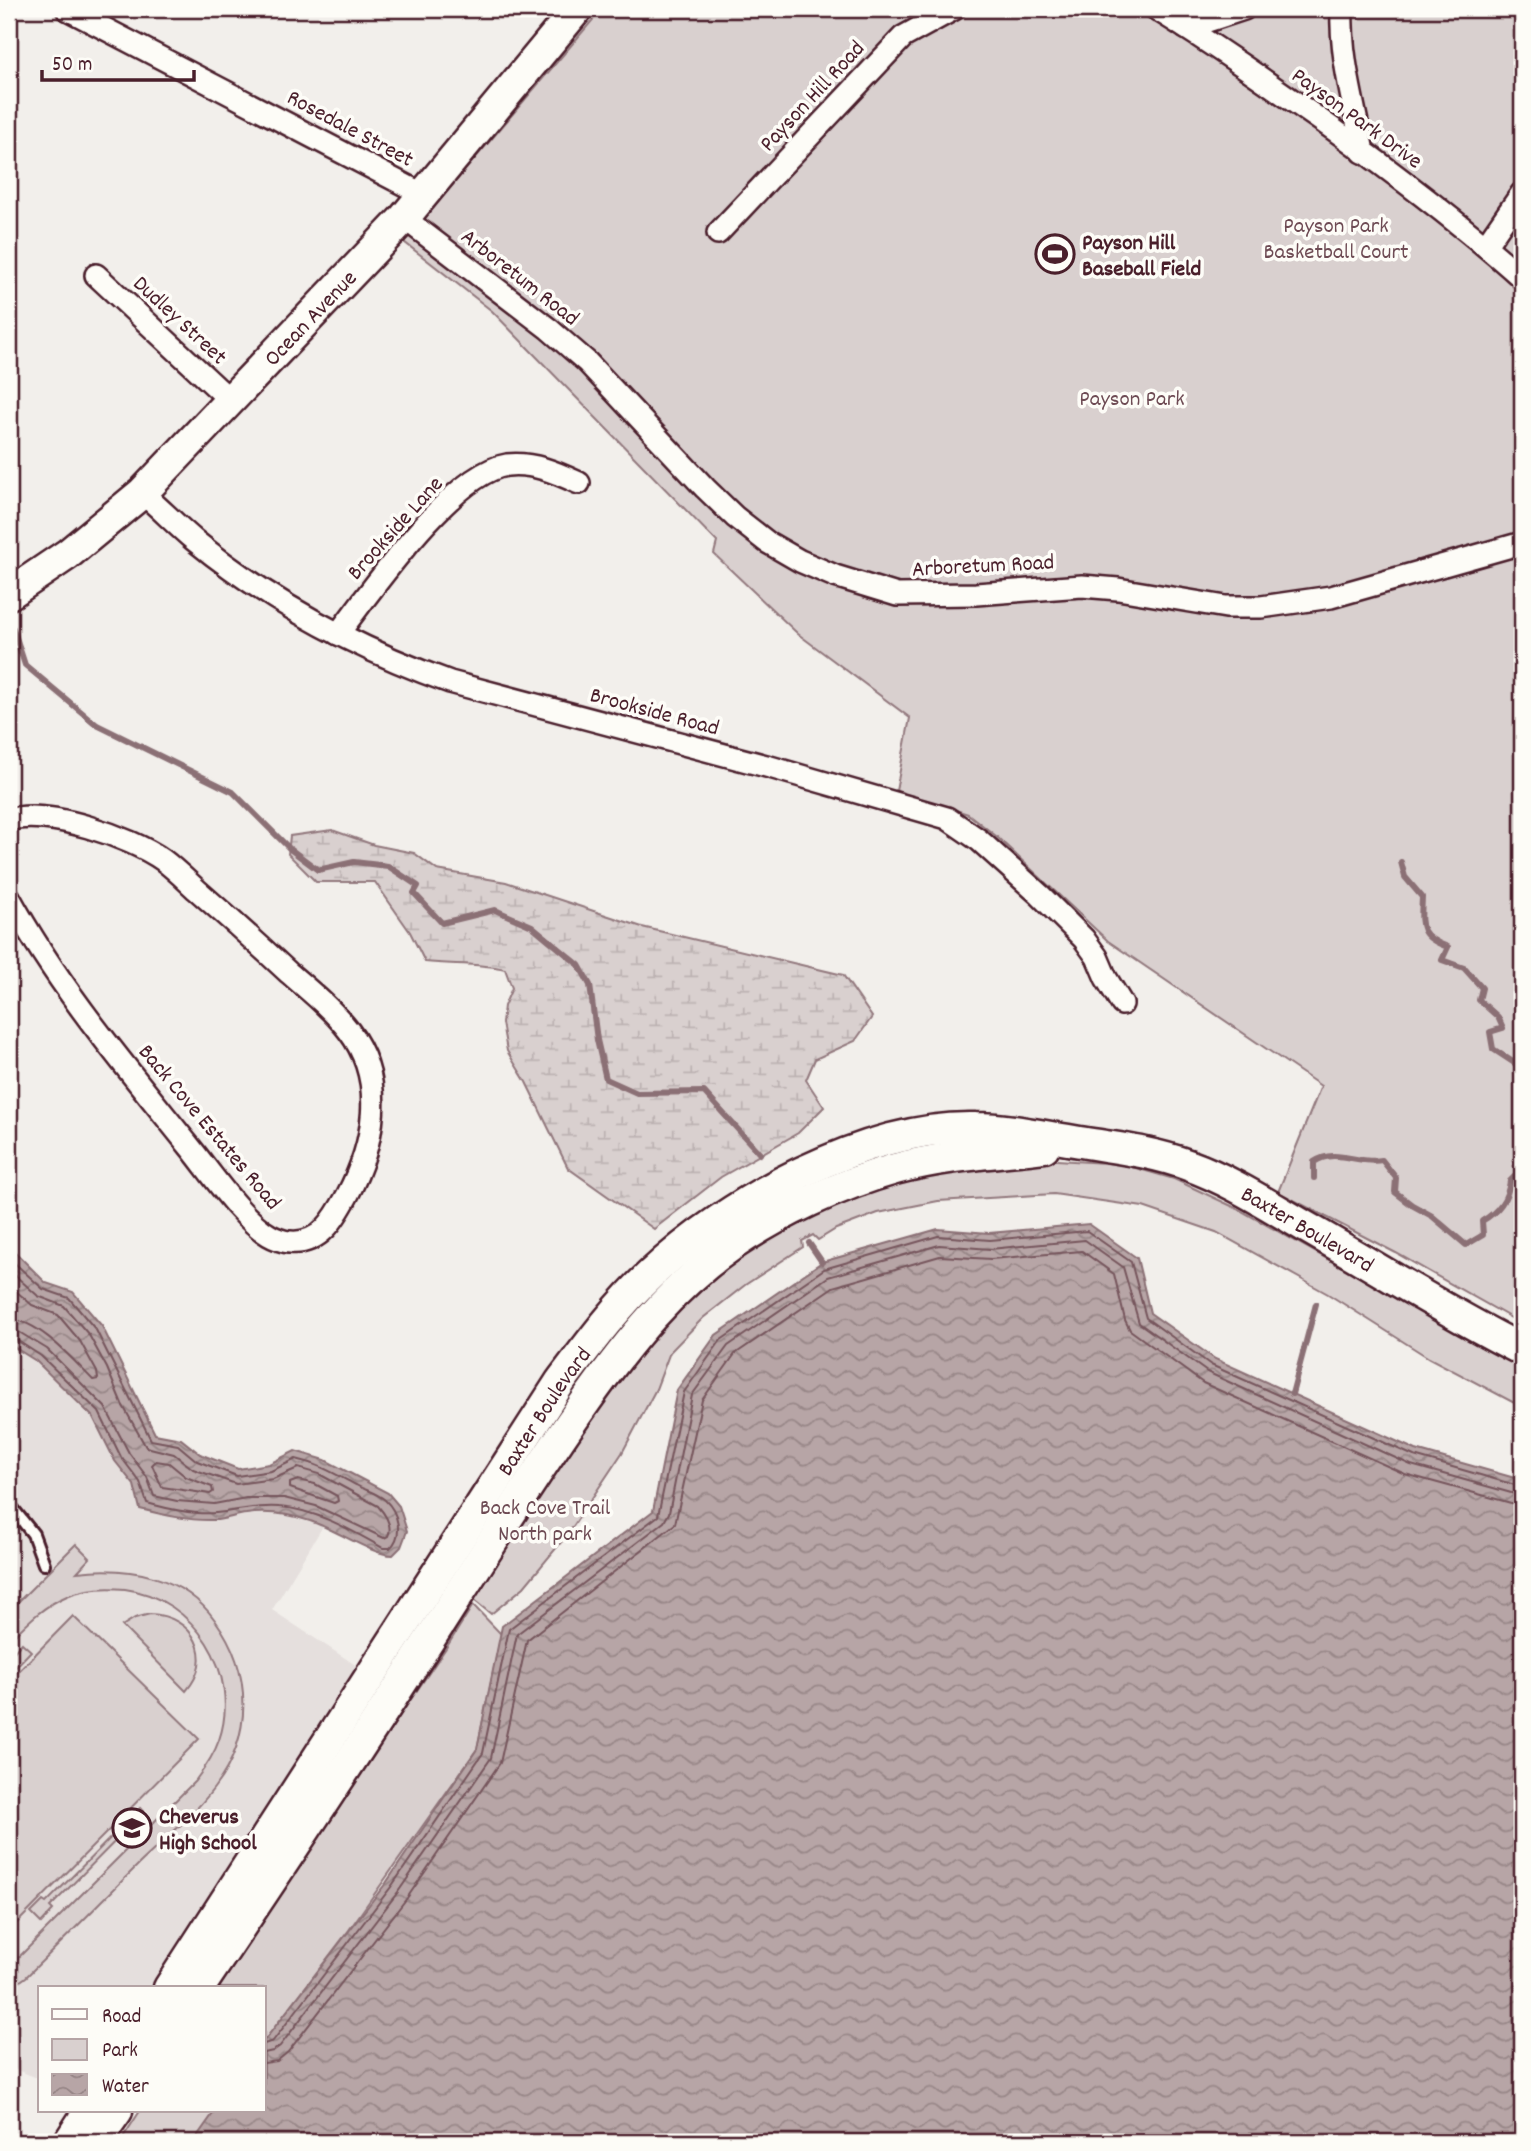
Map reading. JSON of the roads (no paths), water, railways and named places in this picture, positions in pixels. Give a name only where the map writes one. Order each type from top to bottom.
[{"type":"street","name":"Rosedale Street","points":[[67,9],[424,195]]},
{"type":"street","name":"Ocean Avenue","points":[[9,594],[68,554],[142,493],[404,218],[577,9]]},
{"type":"street","name":"Payson Hill Road","points":[[718,233],[903,37],[954,9]]},
{"type":"street","name":"Payson Park Drive","points":[[1156,9],[1363,152],[1486,245],[1522,278]]},
{"type":"street","points":[[1186,28],[1244,9]]},
{"type":"street","points":[[1342,9],[1341,29],[1347,77],[1363,152]]},
{"type":"street","points":[[1486,245],[1522,193]]},
{"type":"street","name":"Arboretum Road","points":[[404,218],[549,329],[587,362],[705,488],[735,517],[767,542],[800,561],[835,576],[897,595],[976,594],[1082,586],[1118,589],[1226,607],[1261,607],[1331,597],[1522,543]]},
{"type":"street","name":"Dudley Street","points":[[96,275],[231,401]]},
{"type":"street","name":"Brookside Lane","points":[[338,634],[380,579],[444,504],[474,480],[507,465],[543,467],[579,483]]},
{"type":"street","name":"Brookside Road","points":[[142,493],[193,539],[235,571],[338,634],[415,669],[450,682],[947,818],[979,840],[1084,939],[1097,957],[1122,1004]]},
{"type":"street","name":"Back Cove Estates Road","points":[[9,818],[45,819],[92,828],[130,842],[162,860],[319,1000],[350,1032],[371,1077],[374,1102],[372,1126],[367,1149],[351,1189],[329,1226],[311,1239],[290,1242],[270,1236],[254,1222],[224,1190],[75,1000],[25,927],[9,897]]},
{"type":"street","name":"Baxter Boulevard","points":[[170,1986],[561,1381],[597,1332],[651,1274],[694,1237],[772,1188],[821,1163],[901,1135],[976,1128],[1027,1133],[1159,1155],[1223,1179],[1522,1350]]},
{"type":"street","name":"Baxter Boulevard","points":[[200,1986],[570,1423],[643,1325],[684,1283],[730,1247],[765,1225],[811,1201],[862,1180],[895,1169],[949,1158],[1083,1143]]},
{"type":"street","points":[[69,2142],[88,2112]]},
{"type":"street","points":[[95,2142],[116,2112]]},
{"type":"lane","points":[[9,1504],[33,1534],[44,1564]]},
{"type":"water","points":[[1089,1224],[1137,1258],[1150,1313],[1215,1359],[1416,1450],[1522,1480],[1522,2142],[193,2142],[214,2112],[266,2112],[266,2038],[386,1883],[477,1749],[502,1626],[653,1511],[677,1390],[716,1335],[822,1262],[938,1229],[989,1233]]},
{"type":"water","points":[[9,1246],[46,1283],[73,1292],[102,1326],[155,1434],[181,1439],[200,1454],[238,1469],[269,1464],[295,1451],[325,1460],[388,1493],[399,1506],[407,1531],[401,1547],[393,1555],[384,1554],[319,1524],[286,1515],[254,1513],[205,1520],[140,1509],[134,1485],[115,1461],[93,1417],[36,1361],[9,1344]]},
{"type":"waterway","points":[[13,628],[25,665],[97,725],[233,792],[290,849],[318,870],[354,862],[388,866],[418,886],[414,893],[442,923],[495,910],[532,926],[579,965],[590,985],[597,1040],[606,1079],[637,1093],[704,1092],[760,1154]]},
{"type":"waterway","points":[[1401,862],[1405,877],[1422,897],[1422,922],[1426,934],[1448,947],[1442,960],[1464,968],[1482,988],[1479,1000],[1498,1017],[1503,1028],[1490,1032],[1493,1049],[1522,1068]]},
{"type":"waterway","points":[[1314,1178],[1314,1162],[1322,1158],[1339,1156],[1382,1160],[1396,1178],[1395,1192],[1432,1216],[1466,1245],[1483,1235],[1482,1221],[1501,1204],[1510,1181],[1522,1169]]},
{"type":"waterway","points":[[809,1243],[822,1262]]},
{"type":"waterway","points":[[1292,1394],[1316,1304]]},
{"type":"place","name":"Payson Hill Baseball Field","points":[[1055,254]]},
{"type":"place","name":"Cheverus High School","points":[[132,1828]]},
{"type":"park label","name":"Payson Park Basketball Court","points":[[1336,237]]},
{"type":"park label","name":"Payson Park","points":[[1132,397]]},
{"type":"park label","name":"Back Cove Trail North park","points":[[545,1519]]}]
